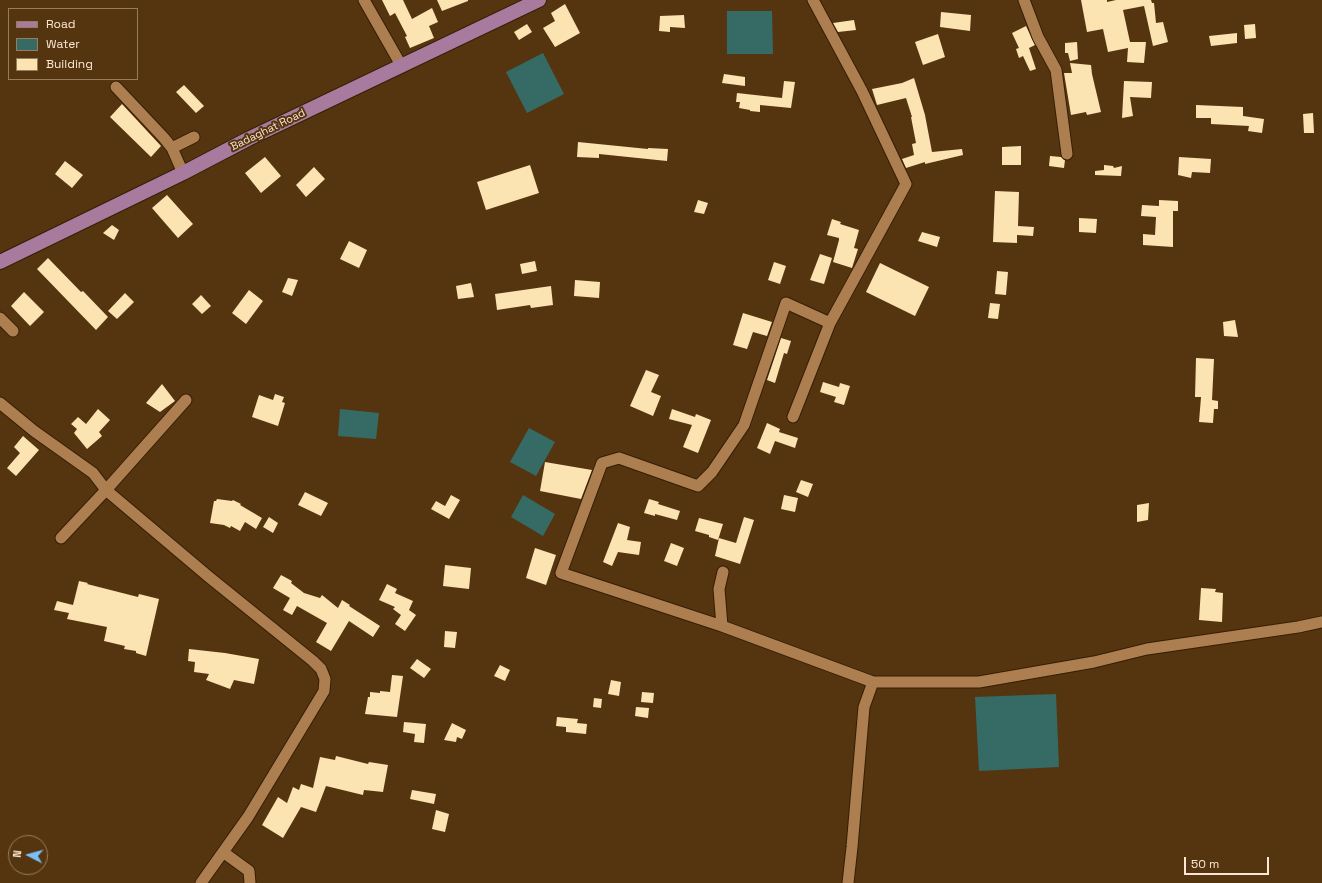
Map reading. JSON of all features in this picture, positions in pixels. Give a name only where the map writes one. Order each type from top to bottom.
[{"type":"main road","name":"Badaghat Road","points":[[0,262],[183,174],[248,139],[538,0]]},
{"type":"street","points":[[364,0],[401,65]]},
{"type":"street","points":[[793,417],[830,323],[906,184],[862,91],[813,0]]},
{"type":"street","points":[[1024,0],[1038,37],[1056,70],[1067,154]]},
{"type":"street","points":[[116,87],[172,148],[183,174]]},
{"type":"street","points":[[172,148],[194,137]]},
{"type":"street","points":[[830,323],[786,303],[744,426],[712,472],[698,486],[619,458],[602,464],[561,573],[722,626],[873,682],[979,682],[1094,662],[1146,649],[1298,627],[1322,622]]},
{"type":"street","points":[[0,318],[13,331]]},
{"type":"street","points":[[61,538],[186,400]]},
{"type":"street","points":[[0,403],[34,431],[93,473],[106,490],[209,577],[322,669],[325,679],[324,691],[248,817],[201,883]]},
{"type":"street","points":[[722,626],[719,589],[723,572]]},
{"type":"street","points":[[848,883],[864,707],[873,682]]},
{"type":"street","points":[[223,852],[249,871],[250,883]]},
{"type":"water","points":[[727,11],[772,11],[773,54],[727,54]]},
{"type":"water","points":[[543,53],[564,94],[527,113],[506,72]]},
{"type":"water","points":[[340,409],[379,413],[376,439],[338,436]]},
{"type":"water","points":[[529,428],[555,442],[536,476],[510,462]]},
{"type":"water","points":[[523,495],[555,514],[543,536],[511,517]]},
{"type":"water","points":[[1056,694],[1059,767],[979,771],[975,697]]},
{"type":"building","points":[[382,0],[403,0],[412,19],[432,8],[438,22],[429,26],[434,38],[410,48],[405,37],[407,36],[395,13],[390,16]]},
{"type":"building","points":[[437,0],[468,0],[468,1],[442,11]]},
{"type":"building","points":[[1081,0],[1107,0],[1107,2],[1116,0],[1151,0],[1152,3],[1154,3],[1156,23],[1163,22],[1168,42],[1153,46],[1144,6],[1123,10],[1130,42],[1146,42],[1144,63],[1127,62],[1128,48],[1108,52],[1103,29],[1087,32]]},
{"type":"building","points":[[565,4],[580,33],[555,47],[543,28],[555,21],[551,13]]},
{"type":"building","points":[[941,12],[971,15],[970,31],[940,27]]},
{"type":"building","points":[[684,15],[685,28],[670,27],[670,32],[659,31],[660,16]]},
{"type":"building","points":[[854,20],[856,30],[838,32],[833,23]]},
{"type":"building","points":[[527,24],[532,32],[519,40],[514,32]]},
{"type":"building","points":[[1255,24],[1256,38],[1245,39],[1244,25]]},
{"type":"building","points":[[1026,26],[1035,45],[1029,48],[1036,69],[1030,71],[1023,56],[1019,58],[1016,49],[1019,48],[1012,33]]},
{"type":"building","points":[[1237,33],[1237,43],[1211,46],[1209,36]]},
{"type":"building","points":[[938,34],[945,57],[923,65],[915,42]]},
{"type":"building","points":[[1077,42],[1078,59],[1070,61],[1068,53],[1065,53],[1065,43]]},
{"type":"building","points":[[1070,63],[1091,65],[1101,112],[1087,115],[1086,112],[1071,115],[1064,73],[1072,73]]},
{"type":"building","points":[[724,74],[745,77],[745,86],[722,83]]},
{"type":"building","points":[[914,78],[925,115],[932,152],[962,149],[963,155],[925,164],[925,162],[906,168],[902,159],[914,155],[912,144],[916,143],[912,117],[906,98],[877,105],[872,89],[902,83]]},
{"type":"building","points":[[784,81],[795,82],[791,108],[760,105],[760,112],[739,108],[740,102],[736,102],[737,93],[782,98]]},
{"type":"building","points":[[1124,81],[1152,82],[1151,98],[1130,97],[1133,116],[1122,118]]},
{"type":"building","points":[[184,85],[204,106],[196,113],[176,92]]},
{"type":"building","points":[[122,104],[161,146],[151,157],[110,117]]},
{"type":"building","points":[[1196,105],[1243,107],[1243,116],[1264,119],[1262,133],[1248,131],[1249,126],[1211,124],[1211,118],[1196,118]]},
{"type":"building","points":[[1313,113],[1314,133],[1304,133],[1303,114]]},
{"type":"building","points":[[578,142],[648,149],[668,149],[667,161],[599,154],[599,158],[577,157]]},
{"type":"building","points":[[1021,146],[1021,165],[1002,165],[1002,147]]},
{"type":"building","points":[[1050,156],[1061,157],[1065,160],[1064,168],[1049,166]]},
{"type":"building","points":[[265,157],[281,176],[261,193],[245,173]]},
{"type":"building","points":[[1179,157],[1211,159],[1210,173],[1192,172],[1191,178],[1178,175]]},
{"type":"building","points":[[65,161],[83,175],[72,188],[55,174]]},
{"type":"building","points":[[530,165],[539,193],[486,210],[477,182]]},
{"type":"building","points":[[1104,165],[1113,166],[1114,168],[1122,166],[1121,176],[1095,175],[1095,171],[1104,170]]},
{"type":"building","points":[[314,167],[325,179],[306,197],[296,185]]},
{"type":"building","points":[[995,191],[1019,192],[1018,226],[1034,227],[1033,236],[1017,235],[1017,243],[993,242]]},
{"type":"building","points":[[167,195],[193,224],[178,238],[152,208]]},
{"type":"building","points":[[698,200],[708,203],[704,214],[694,212]]},
{"type":"building","points":[[1159,200],[1178,201],[1178,211],[1173,211],[1173,247],[1143,245],[1143,234],[1155,235],[1156,217],[1141,216],[1142,205],[1159,206]]},
{"type":"building","points":[[1079,218],[1097,219],[1096,233],[1079,232]]},
{"type":"building","points":[[832,219],[841,222],[840,224],[859,230],[854,248],[858,249],[852,268],[833,262],[839,238],[827,235]]},
{"type":"building","points":[[112,225],[119,230],[114,240],[103,233]]},
{"type":"building","points":[[922,232],[940,237],[937,247],[918,241]]},
{"type":"building","points":[[349,241],[367,250],[359,268],[340,259]]},
{"type":"building","points":[[820,254],[832,258],[824,284],[810,280]]},
{"type":"building","points":[[48,258],[108,317],[96,330],[37,269]]},
{"type":"building","points":[[535,261],[537,271],[522,274],[520,264]]},
{"type":"building","points":[[774,262],[786,266],[780,284],[768,280]]},
{"type":"building","points":[[880,263],[929,287],[915,316],[866,292]]},
{"type":"building","points":[[997,271],[1008,272],[1006,295],[995,294]]},
{"type":"building","points":[[288,278],[298,280],[292,296],[282,292]]},
{"type":"building","points":[[575,280],[600,282],[599,298],[574,296]]},
{"type":"building","points":[[471,283],[474,297],[458,299],[456,286]]},
{"type":"building","points":[[551,286],[553,305],[531,308],[530,305],[497,310],[495,294]]},
{"type":"building","points":[[249,290],[263,301],[246,324],[232,313]]},
{"type":"building","points":[[24,292],[44,312],[30,326],[11,306]]},
{"type":"building","points":[[125,293],[134,302],[117,319],[108,311]]},
{"type":"building","points":[[201,295],[211,306],[202,314],[192,304]]},
{"type":"building","points":[[990,303],[1000,304],[998,319],[988,318]]},
{"type":"building","points":[[743,313],[772,322],[767,336],[753,332],[747,349],[733,345]]},
{"type":"building","points":[[1235,320],[1238,337],[1224,336],[1223,322]]},
{"type":"building","points":[[781,338],[791,341],[787,354],[784,353],[775,383],[767,380]]},
{"type":"building","points":[[1196,358],[1214,359],[1212,400],[1218,401],[1218,409],[1214,409],[1213,423],[1199,422],[1201,397],[1195,397]]},
{"type":"building","points":[[646,370],[659,375],[651,392],[661,396],[653,416],[630,406]]},
{"type":"building","points":[[823,382],[839,387],[840,383],[850,386],[844,405],[834,402],[836,397],[820,392]]},
{"type":"building","points":[[162,384],[175,401],[160,412],[146,403]]},
{"type":"building","points":[[275,394],[284,397],[282,402],[285,403],[278,426],[252,417],[259,395],[273,400]]},
{"type":"building","points":[[98,409],[110,420],[99,432],[102,436],[87,449],[74,433],[77,429],[71,424],[78,417],[86,424]]},
{"type":"building","points":[[672,409],[695,417],[696,414],[711,420],[698,453],[683,447],[692,425],[669,419]]},
{"type":"building","points":[[767,423],[780,429],[779,432],[798,438],[795,448],[775,441],[770,454],[757,448]]},
{"type":"building","points":[[23,436],[39,450],[16,476],[7,468],[20,453],[14,447]]},
{"type":"building","points":[[545,462],[592,470],[581,499],[540,491]]},
{"type":"building","points":[[801,480],[813,484],[808,497],[796,492]]},
{"type":"building","points":[[305,492],[328,503],[321,516],[298,505]]},
{"type":"building","points":[[451,495],[460,500],[449,519],[431,509],[436,501],[445,506]]},
{"type":"building","points":[[784,495],[798,498],[795,512],[781,509]]},
{"type":"building","points":[[217,499],[233,500],[262,518],[256,529],[245,522],[240,531],[231,526],[230,528],[224,525],[210,523],[214,501]]},
{"type":"building","points":[[649,499],[659,502],[658,504],[680,511],[677,520],[655,514],[655,516],[644,513]]},
{"type":"building","points":[[1149,503],[1148,520],[1137,522],[1137,505]]},
{"type":"building","points":[[269,517],[278,523],[273,533],[263,527]]},
{"type":"building","points":[[744,517],[754,520],[740,564],[715,556],[719,538],[736,543]]},
{"type":"building","points":[[699,518],[723,524],[718,540],[709,537],[709,535],[695,531]]},
{"type":"building","points":[[618,523],[630,527],[627,540],[641,542],[639,555],[618,552],[612,566],[603,562]]},
{"type":"building","points":[[671,543],[684,548],[677,566],[664,561]]},
{"type":"building","points":[[535,548],[556,555],[546,585],[526,578]]},
{"type":"building","points":[[445,565],[471,568],[469,589],[443,586]]},
{"type":"building","points":[[281,575],[292,581],[291,583],[304,593],[320,598],[322,595],[338,608],[342,600],[380,626],[373,637],[349,621],[331,651],[316,642],[327,623],[297,606],[292,615],[283,610],[290,598],[273,588]]},
{"type":"building","points":[[79,581],[138,597],[139,594],[159,599],[146,656],[136,653],[136,651],[124,649],[125,646],[104,641],[107,627],[67,619],[69,613],[54,610],[57,601],[73,605]]},
{"type":"building","points":[[387,584],[397,589],[395,593],[413,601],[409,610],[416,615],[405,631],[395,624],[401,615],[393,609],[395,607],[379,600]]},
{"type":"building","points":[[1201,588],[1216,589],[1215,592],[1223,593],[1222,622],[1199,620]]},
{"type":"building","points":[[445,631],[457,632],[455,648],[444,647]]},
{"type":"building","points":[[189,649],[259,659],[254,684],[234,680],[230,689],[206,680],[209,674],[194,672],[195,662],[188,661]]},
{"type":"building","points":[[417,659],[431,669],[424,678],[410,668]]},
{"type":"building","points":[[500,665],[510,670],[505,681],[494,676]]},
{"type":"building","points":[[392,675],[403,676],[397,717],[365,714],[370,692],[390,692]]},
{"type":"building","points":[[611,680],[621,682],[619,696],[608,694]]},
{"type":"building","points":[[642,692],[654,693],[653,703],[641,702]]},
{"type":"building","points":[[594,698],[602,699],[601,708],[593,707]]},
{"type":"building","points":[[636,707],[649,708],[648,718],[635,716]]},
{"type":"building","points":[[557,717],[578,719],[577,723],[587,724],[586,734],[566,732],[566,727],[556,726]]},
{"type":"building","points":[[404,722],[426,724],[424,743],[414,742],[415,734],[403,732]]},
{"type":"building","points":[[452,723],[466,730],[462,739],[457,737],[456,742],[444,740]]},
{"type":"building","points":[[336,756],[368,764],[369,762],[388,765],[383,792],[364,790],[363,795],[326,786],[316,812],[301,807],[283,838],[262,825],[278,797],[287,803],[293,787],[299,790],[301,784],[313,788],[320,757],[335,760]]},
{"type":"building","points":[[412,790],[436,794],[434,804],[410,799]]},
{"type":"building","points":[[436,810],[449,814],[445,832],[432,829]]}]
